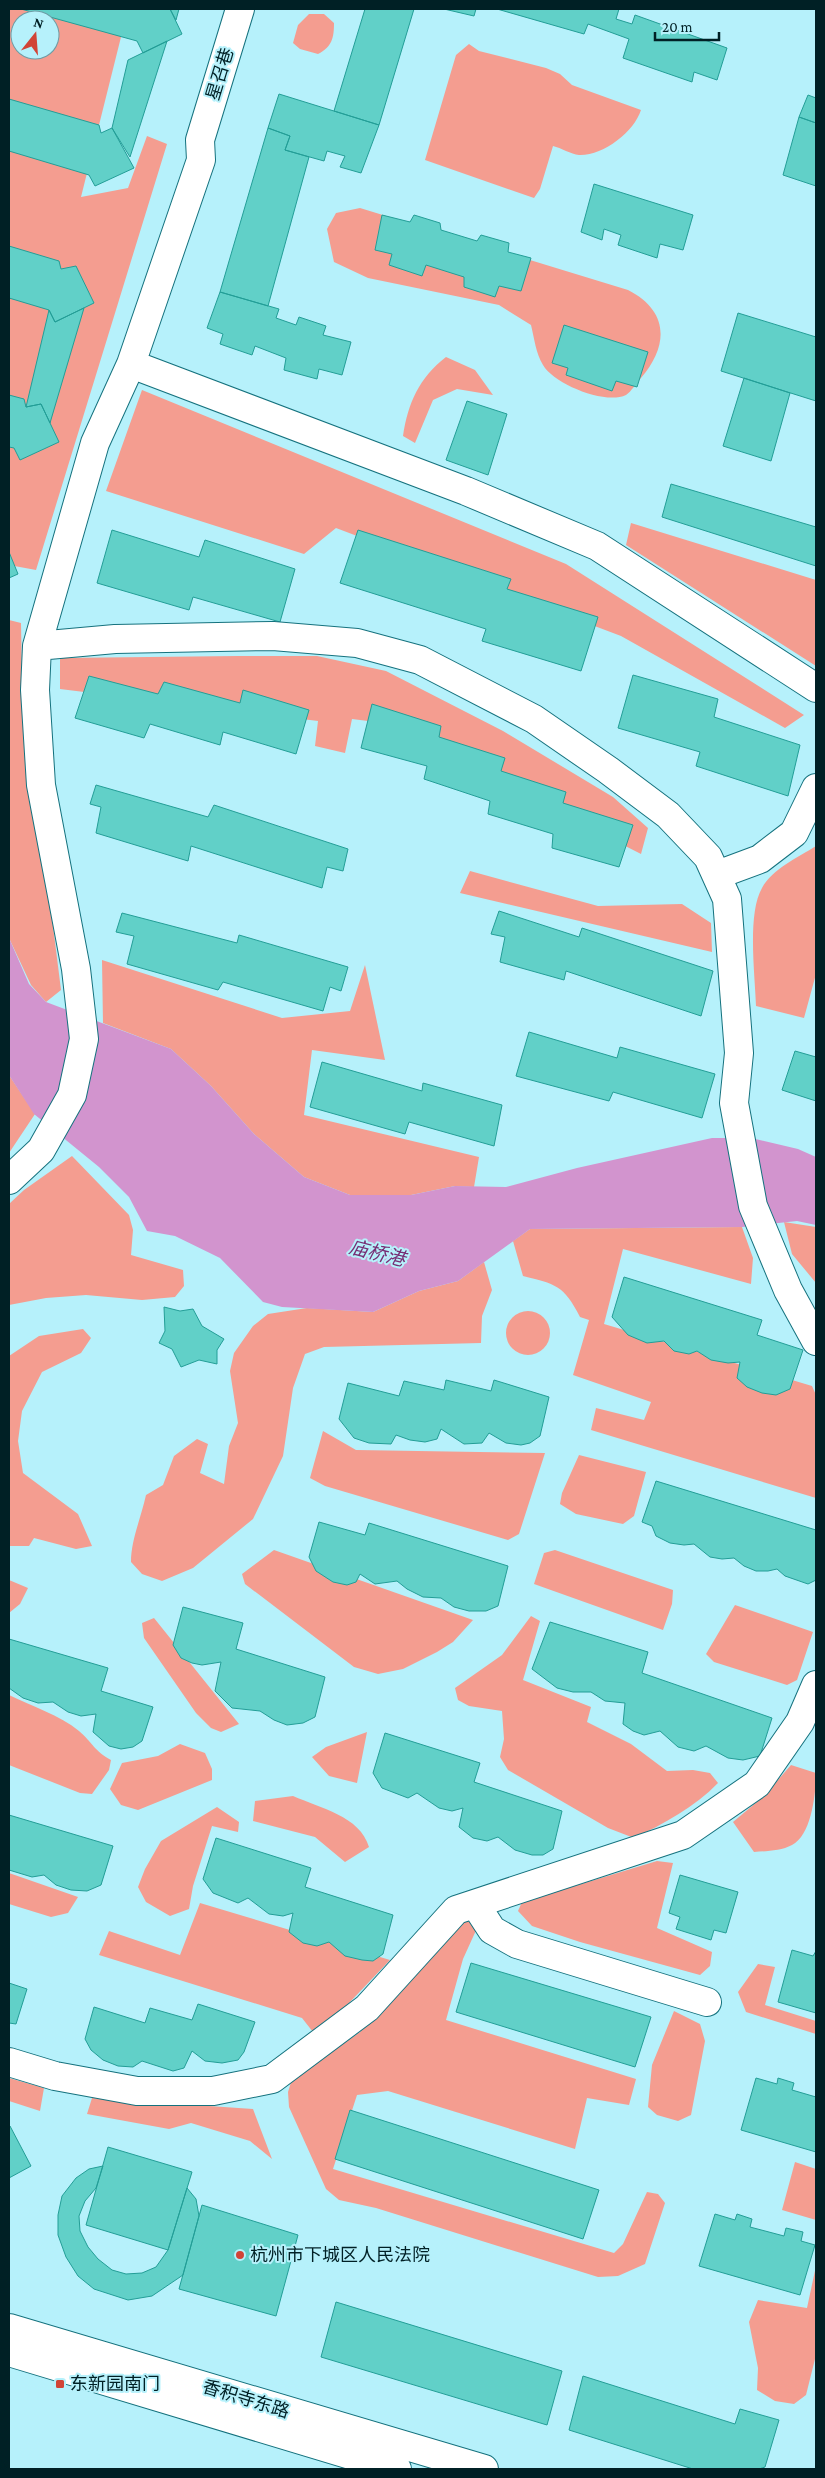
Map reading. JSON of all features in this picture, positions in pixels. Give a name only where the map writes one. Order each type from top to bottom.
[{"type":"street","name":"星召巷","points":[[18,1172],[41,1150],[72,1095],[84,1039],[74,961],[41,785],[35,690],[36,646],[95,444],[131,364],[201,160],[200,140],[240,9]]},
{"type":"street","points":[[131,364],[466,491],[597,546],[816,688]]},
{"type":"street","points":[[36,646],[115,639],[273,636],[357,643],[420,660],[534,719],[608,770],[668,815],[708,857],[728,899],[739,1054],[734,1103],[753,1206],[788,1290],[816,1341]]},
{"type":"street","points":[[717,875],[760,859],[794,833],[816,788]]},
{"type":"street","points":[[9,2062],[55,2076],[137,2091],[212,2091],[272,2079],[368,2008],[456,1910],[683,1835],[757,1784],[800,1722],[816,1685]]},
{"type":"street","points":[[475,1904],[492,1930],[517,1944],[707,2002]]},
{"type":"street","name":"香积寺东路","points":[[9,2328],[484,2469]]},
{"type":"street","name":"香积寺东路","points":[[9,2352],[398,2469]]},
{"type":"shaded area","points":[[9,9],[128,9],[81,197],[128,188],[147,136],[167,144],[36,570],[9,565]]},
{"type":"shaded area","points":[[309,14],[324,14],[334,23],[331,42],[318,54],[300,49],[293,43],[298,25]]},
{"type":"shaded area","points":[[469,44],[479,51],[546,68],[560,74],[572,85],[641,110],[625,134],[598,151],[579,155],[553,146],[540,189],[534,198],[425,160],[456,55]]},
{"type":"shaded area","points":[[360,208],[628,290],[641,298],[658,318],[660,341],[657,353],[650,366],[626,395],[606,397],[581,391],[549,372],[543,365],[537,351],[531,325],[499,305],[368,278],[334,262],[327,229],[336,213]]},
{"type":"shaded area","points":[[446,357],[475,370],[493,395],[457,389],[433,400],[415,443],[403,436],[408,413],[416,392],[422,383]]},
{"type":"shaded area","points":[[142,390],[566,564],[804,715],[785,728],[621,636],[336,528],[304,554],[106,491]]},
{"type":"shaded area","points":[[631,523],[816,580],[816,666],[626,545]]},
{"type":"shaded area","points":[[9,620],[21,623],[22,678],[61,990],[46,1002],[31,985],[9,938]]},
{"type":"shaded area","points":[[317,656],[386,671],[503,731],[613,797],[648,828],[641,854],[384,723],[352,719],[345,753],[315,746],[318,721],[60,689],[60,658]]},
{"type":"shaded area","points":[[816,846],[816,974],[804,1018],[756,1006],[753,928],[757,899],[766,881],[786,864]]},
{"type":"shaded area","points":[[470,871],[598,906],[682,904],[711,923],[712,952],[460,893]]},
{"type":"shaded area","points":[[102,960],[282,1018],[350,1011],[365,965],[385,1060],[312,1050],[304,1115],[479,1157],[474,1187],[455,1186],[411,1195],[350,1195],[304,1177],[254,1134],[211,1086],[171,1049],[103,1023]]},
{"type":"shaded area","points":[[9,1075],[35,1114],[9,1153]]},
{"type":"shaded area","points":[[72,1156],[129,1215],[133,1230],[131,1255],[183,1270],[184,1286],[175,1297],[142,1300],[86,1295],[46,1298],[9,1305],[9,1204],[24,1190]]},
{"type":"shaded area","points":[[784,1222],[816,1227],[816,1283],[792,1254]]},
{"type":"shaded area","points":[[742,1227],[753,1258],[751,1284],[623,1249],[604,1324],[812,1386],[816,1395],[816,1498],[591,1430],[596,1408],[644,1420],[651,1402],[573,1375],[589,1320],[580,1317],[569,1298],[558,1288],[543,1281],[523,1276],[513,1241],[530,1229]]},
{"type":"shaded area","points":[[484,1262],[492,1290],[482,1316],[481,1343],[324,1347],[305,1354],[293,1388],[283,1456],[253,1519],[193,1568],[162,1581],[142,1574],[131,1562],[134,1537],[146,1495],[163,1485],[174,1456],[197,1439],[208,1444],[200,1473],[224,1484],[229,1446],[238,1423],[230,1371],[234,1353],[253,1326],[268,1314],[307,1308],[373,1312],[419,1291],[458,1281]]},
{"type":"shaded area","points":[[528,1311],[540,1315],[546,1321],[550,1333],[546,1345],[540,1351],[528,1355],[516,1351],[510,1345],[506,1333],[510,1321],[516,1315]]},
{"type":"shaded area","points":[[83,1329],[91,1338],[81,1353],[42,1372],[22,1411],[18,1441],[23,1473],[78,1514],[92,1546],[76,1549],[34,1538],[29,1546],[9,1546],[9,1356],[39,1336]]},
{"type":"shaded area","points":[[323,1431],[356,1450],[545,1453],[519,1534],[508,1540],[325,1486],[310,1478]]},
{"type":"shaded area","points":[[579,1455],[646,1472],[634,1516],[623,1524],[576,1514],[560,1504],[562,1493]]},
{"type":"shaded area","points":[[274,1550],[473,1620],[453,1642],[403,1669],[378,1674],[354,1667],[245,1584],[242,1574]]},
{"type":"shaded area","points":[[555,1550],[673,1590],[672,1604],[663,1630],[534,1584],[544,1553]]},
{"type":"shaded area","points":[[9,1580],[28,1588],[20,1604],[9,1613]]},
{"type":"shaded area","points":[[735,1605],[813,1632],[797,1680],[787,1685],[714,1662],[706,1654]]},
{"type":"shaded area","points":[[531,1616],[540,1621],[523,1680],[591,1707],[587,1722],[631,1744],[667,1771],[693,1770],[710,1773],[718,1783],[689,1807],[634,1838],[608,1828],[508,1770],[500,1757],[504,1739],[502,1711],[469,1706],[458,1700],[455,1688],[502,1655]]},
{"type":"shaded area","points":[[154,1618],[239,1724],[221,1732],[211,1728],[196,1713],[144,1638],[142,1623]]},
{"type":"shaded area","points":[[9,1695],[54,1715],[71,1725],[84,1735],[100,1753],[111,1760],[109,1770],[92,1794],[80,1793],[9,1765]]},
{"type":"shaded area","points":[[367,1732],[357,1783],[329,1776],[312,1757],[326,1747]]},
{"type":"shaded area","points":[[180,1744],[205,1753],[212,1769],[212,1780],[138,1810],[121,1805],[110,1789],[122,1763],[158,1756]]},
{"type":"shaded area","points":[[791,1765],[816,1773],[814,1801],[808,1823],[799,1840],[792,1845],[779,1850],[754,1852],[733,1822],[764,1796]]},
{"type":"shaded area","points":[[293,1796],[327,1809],[348,1820],[364,1836],[369,1847],[345,1862],[315,1837],[253,1821],[255,1801]]},
{"type":"shaded area","points":[[217,1807],[239,1822],[238,1832],[212,1826],[193,1886],[189,1909],[170,1916],[146,1902],[138,1887],[145,1869],[161,1841]]},
{"type":"shaded area","points":[[657,1861],[673,1863],[657,1928],[712,1952],[710,1966],[700,1975],[580,1942],[532,1926],[518,1911],[522,1902]]},
{"type":"shaded area","points":[[9,1873],[78,1897],[68,1913],[51,1917],[9,1904]]},
{"type":"shaded area","points":[[200,1903],[390,1960],[349,2003],[313,2032],[302,2018],[99,1955],[109,1931],[180,1955]]},
{"type":"shaded area","points":[[463,1919],[478,1926],[463,1959],[446,2020],[636,2079],[629,2105],[587,2098],[575,2149],[388,2091],[357,2095],[333,2169],[614,2253],[623,2244],[647,2192],[658,2194],[665,2203],[645,2264],[618,2276],[598,2277],[376,2208],[339,2200],[326,2189],[289,2107],[288,2092],[292,2079],[360,2032]]},
{"type":"shaded area","points":[[758,1964],[775,1967],[765,2005],[816,2021],[816,2034],[746,2012],[738,1992]]},
{"type":"shaded area","points":[[674,2011],[700,2024],[705,2041],[691,2115],[678,2121],[657,2115],[648,2107],[652,2065]]},
{"type":"shaded area","points":[[9,2078],[44,2088],[40,2111],[9,2101]]},
{"type":"shaded area","points":[[92,2098],[253,2109],[272,2159],[250,2141],[191,2123],[169,2129],[87,2114]]},
{"type":"shaded area","points":[[795,2162],[816,2169],[816,2220],[782,2210]]},
{"type":"shaded area","points":[[816,2266],[816,2355],[806,2395],[794,2404],[775,2401],[757,2390],[758,2368],[749,2322],[758,2300],[807,2308]]},
{"type":"water","name":"庙桥港","points":[[9,938],[29,984],[46,1002],[171,1049],[211,1086],[254,1134],[304,1177],[350,1195],[411,1195],[455,1186],[506,1187],[577,1168],[712,1138],[751,1138],[798,1149],[816,1157],[816,1225],[797,1221],[742,1227],[530,1229],[458,1281],[419,1291],[373,1312],[282,1307],[263,1302],[220,1258],[175,1236],[147,1231],[129,1197],[99,1167],[34,1114],[9,1075]]},
{"type":"building","points":[[21,9],[170,9],[182,34],[143,53],[137,41],[60,20],[60,10]]},
{"type":"building","points":[[170,9],[179,9],[176,20]]},
{"type":"building","points":[[365,9],[414,9],[379,125],[334,111]]},
{"type":"building","points":[[444,9],[476,9],[474,16]]},
{"type":"building","points":[[497,9],[619,9],[616,19],[632,24],[635,15],[727,48],[717,80],[694,72],[692,82],[623,58],[629,39],[588,24],[584,34]]},
{"type":"building","points":[[167,41],[130,157],[112,128],[128,60]]},
{"type":"building","points":[[279,94],[379,125],[361,173],[340,167],[345,156],[327,151],[324,161],[285,150],[290,136],[268,128]]},
{"type":"building","points":[[808,95],[816,98],[816,123],[799,117]]},
{"type":"building","points":[[9,99],[99,125],[101,133],[112,128],[134,168],[95,186],[89,175],[9,151]]},
{"type":"building","points":[[799,117],[816,123],[816,186],[783,175]]},
{"type":"building","points":[[268,128],[290,136],[285,150],[309,157],[268,306],[220,292]]},
{"type":"building","points":[[594,184],[693,215],[683,250],[660,244],[657,258],[618,245],[621,235],[604,229],[602,240],[581,232]]},
{"type":"building","points":[[382,215],[410,222],[414,215],[440,223],[441,230],[477,241],[481,235],[509,243],[508,252],[531,258],[521,291],[499,286],[495,297],[464,287],[464,277],[426,265],[422,276],[389,265],[392,254],[375,250]]},
{"type":"building","points":[[9,246],[59,261],[61,269],[76,266],[94,303],[55,322],[49,310],[9,298]]},
{"type":"building","points":[[220,292],[279,309],[276,318],[296,325],[299,317],[326,326],[323,335],[351,342],[342,375],[319,369],[317,379],[284,370],[286,358],[255,346],[252,355],[220,344],[223,334],[207,328]]},
{"type":"building","points":[[84,308],[50,423],[41,404],[26,407],[49,310],[55,322]]},
{"type":"building","points":[[738,313],[816,337],[816,401],[721,371]]},
{"type":"building","points":[[564,325],[648,352],[637,387],[616,381],[612,391],[566,375],[568,368],[552,363]]},
{"type":"building","points":[[744,378],[790,393],[771,461],[723,446]]},
{"type":"building","points":[[9,395],[24,399],[26,407],[41,404],[59,442],[20,460],[14,448],[9,447]]},
{"type":"building","points":[[467,401],[507,414],[488,475],[446,460]]},
{"type":"building","points":[[671,484],[816,527],[816,566],[662,517]]},
{"type":"building","points":[[112,530],[199,557],[205,540],[295,569],[280,622],[193,597],[189,610],[97,583]]},
{"type":"building","points":[[358,530],[511,579],[507,589],[598,617],[581,671],[482,641],[486,629],[340,583]]},
{"type":"building","points":[[9,552],[18,574],[9,578]]},
{"type":"building","points":[[633,675],[718,699],[714,717],[800,745],[788,796],[696,766],[700,752],[618,728]]},
{"type":"building","points":[[89,676],[158,694],[164,682],[240,703],[243,690],[309,710],[296,754],[223,732],[220,745],[150,724],[144,738],[75,718]]},
{"type":"building","points":[[372,704],[441,726],[439,737],[505,758],[501,771],[566,792],[563,803],[633,825],[619,867],[552,848],[553,834],[488,814],[490,801],[424,779],[427,766],[361,748]]},
{"type":"building","points":[[96,785],[208,817],[214,805],[348,849],[343,871],[327,867],[322,888],[191,846],[188,861],[96,833],[101,807],[90,804]]},
{"type":"building","points":[[499,911],[579,937],[582,928],[713,971],[701,1016],[566,971],[564,980],[500,962],[505,937],[491,934]]},
{"type":"building","points":[[122,913],[237,943],[239,935],[348,967],[341,991],[330,987],[323,1011],[223,982],[218,990],[127,964],[134,936],[116,932]]},
{"type":"building","points":[[529,1032],[617,1058],[620,1047],[715,1074],[702,1118],[613,1092],[609,1101],[516,1076]]},
{"type":"building","points":[[795,1051],[816,1057],[816,1101],[782,1090]]},
{"type":"building","points":[[322,1062],[422,1091],[423,1083],[502,1105],[494,1146],[409,1122],[405,1134],[310,1107]]},
{"type":"building","points":[[624,1277],[762,1320],[757,1335],[803,1350],[790,1389],[776,1395],[762,1393],[747,1387],[737,1378],[740,1362],[728,1363],[711,1360],[697,1351],[689,1354],[674,1351],[664,1341],[647,1343],[628,1335],[612,1317]]},
{"type":"building","points":[[164,1307],[180,1311],[193,1309],[202,1326],[224,1339],[217,1350],[217,1364],[199,1360],[181,1367],[172,1349],[159,1343],[165,1331]]},
{"type":"building","points":[[446,1380],[491,1391],[494,1380],[549,1397],[540,1436],[530,1443],[521,1445],[506,1443],[489,1433],[482,1443],[464,1444],[441,1429],[437,1439],[425,1442],[410,1440],[396,1435],[391,1444],[369,1443],[354,1438],[339,1419],[348,1383],[399,1396],[404,1381],[444,1390]]},
{"type":"building","points":[[656,1481],[816,1530],[816,1580],[808,1584],[785,1576],[777,1569],[756,1571],[744,1566],[734,1558],[710,1557],[694,1544],[670,1543],[656,1536],[652,1526],[642,1522]]},
{"type":"building","points":[[319,1522],[365,1535],[369,1523],[508,1566],[498,1606],[486,1611],[469,1611],[454,1607],[441,1598],[423,1597],[407,1589],[397,1581],[375,1584],[360,1574],[356,1582],[347,1585],[333,1582],[316,1571],[309,1557]]},
{"type":"building","points":[[183,1607],[243,1623],[236,1649],[325,1677],[315,1717],[303,1723],[287,1725],[274,1720],[260,1711],[232,1708],[215,1691],[221,1662],[202,1665],[192,1663],[181,1658],[173,1645]]},
{"type":"building","points":[[550,1622],[648,1652],[642,1673],[772,1718],[760,1756],[743,1760],[728,1758],[706,1746],[694,1751],[678,1747],[660,1731],[644,1735],[633,1731],[623,1724],[625,1703],[605,1701],[591,1692],[573,1692],[557,1688],[532,1669]]},
{"type":"building","points":[[9,1639],[108,1668],[101,1691],[153,1707],[142,1741],[133,1747],[121,1749],[109,1746],[93,1732],[96,1714],[81,1716],[68,1712],[53,1702],[38,1703],[23,1698],[9,1688]]},
{"type":"building","points":[[385,1733],[480,1763],[474,1782],[562,1811],[553,1849],[543,1855],[532,1855],[515,1850],[498,1837],[487,1841],[473,1838],[459,1827],[463,1808],[452,1811],[439,1808],[417,1793],[408,1798],[382,1788],[373,1773]]},
{"type":"building","points":[[9,1815],[113,1846],[101,1885],[87,1891],[71,1890],[56,1885],[44,1875],[32,1877],[9,1870]]},
{"type":"building","points":[[216,1838],[311,1868],[305,1887],[393,1915],[383,1954],[373,1961],[362,1960],[345,1956],[329,1942],[317,1946],[303,1943],[289,1932],[293,1913],[283,1916],[269,1914],[248,1898],[238,1903],[213,1893],[203,1879]]},
{"type":"building","points":[[680,1875],[738,1892],[726,1933],[714,1930],[711,1940],[676,1929],[680,1917],[669,1913]]},
{"type":"building","points":[[792,1950],[813,1956],[816,1951],[816,2013],[778,2002]]},
{"type":"building","points":[[471,1963],[651,2017],[635,2067],[456,2012]]},
{"type":"building","points":[[9,1983],[27,1989],[16,2024],[9,2023]]},
{"type":"building","points":[[198,2004],[255,2022],[244,2052],[238,2060],[222,2063],[205,2061],[192,2051],[184,2068],[173,2071],[142,2061],[133,2067],[118,2066],[103,2060],[91,2050],[85,2039],[94,2007],[145,2023],[150,2008],[192,2020]]},
{"type":"building","points":[[756,2078],[777,2084],[778,2078],[794,2083],[792,2090],[816,2097],[816,2152],[741,2130]]},
{"type":"building","points":[[350,2110],[599,2190],[583,2239],[335,2159]]},
{"type":"building","points":[[9,2127],[31,2166],[9,2178]]},
{"type":"building","points":[[108,2147],[192,2172],[168,2250],[86,2225]]},
{"type":"building","points":[[103,2166],[96,2188],[85,2201],[79,2216],[80,2231],[88,2247],[98,2259],[112,2270],[126,2274],[142,2273],[156,2267],[168,2250],[187,2188],[196,2199],[199,2216],[183,2275],[152,2296],[128,2300],[94,2289],[78,2276],[66,2257],[58,2235],[58,2215],[62,2196],[76,2178],[89,2169]]},
{"type":"building","name":"杭州市下城区人民法院","points":[[202,2205],[298,2235],[276,2316],[179,2289]]},
{"type":"building","points":[[715,2214],[735,2220],[737,2214],[752,2219],[750,2227],[784,2236],[786,2228],[803,2232],[801,2241],[815,2245],[800,2295],[699,2266]]},
{"type":"building","points":[[336,2302],[562,2371],[547,2425],[321,2357]]},
{"type":"building","points":[[583,2376],[735,2424],[740,2409],[779,2420],[765,2467],[759,2469],[693,2469],[569,2430]]},
{"type":"place","name":"杭州市下城区人民法院","points":[[240,2255]]},
{"type":"place","name":"东新园南门","points":[[60,2384]]}]
